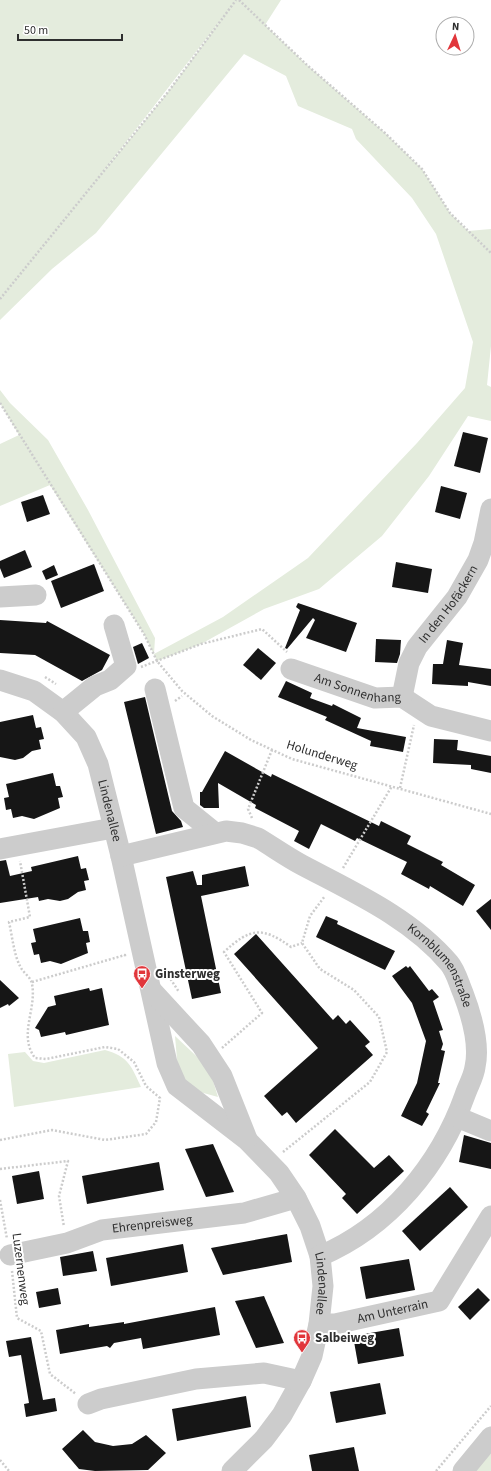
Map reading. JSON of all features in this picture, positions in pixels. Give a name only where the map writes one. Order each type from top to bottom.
[{"type":"street","name":"In den Hofäckern","points":[[410,702],[409,663],[417,646],[457,597],[478,560],[484,543],[491,509]]},
{"type":"street","points":[[0,597],[36,596]]},
{"type":"street","points":[[63,712],[95,686],[110,680],[126,666],[114,625]]},
{"type":"street","name":"Am Sonnenhang","points":[[291,669],[375,698],[410,702],[431,716],[491,731]]},
{"type":"street","name":"Lindenallee","points":[[0,680],[34,690],[63,712],[86,737],[98,764],[121,856],[167,1063],[177,1086],[247,1140],[279,1173],[296,1198],[310,1226],[320,1256],[323,1286],[319,1324],[312,1356],[301,1382],[282,1415],[264,1439],[232,1471]]},
{"type":"street","points":[[155,689],[184,808],[215,833]]},
{"type":"street","points":[[8,847],[113,828]]},
{"type":"street","name":"Kornblumenstraße","points":[[121,856],[226,831],[258,838],[335,882],[417,932],[450,964],[471,1013],[483,1035],[476,1066],[457,1117],[439,1151],[414,1187],[384,1216],[336,1250],[320,1256]]},
{"type":"street","name":"Lindenallee","points":[[150,989],[201,1044],[211,1058],[222,1076],[247,1140]]},
{"type":"street","points":[[457,1117],[491,1131]]},
{"type":"street","name":"Ehrenpreisweg","points":[[10,1255],[67,1244],[102,1230],[244,1213],[296,1198]]},
{"type":"street","name":"Am Unterrain","points":[[319,1324],[335,1324],[439,1301],[491,1216]]},
{"type":"street","points":[[88,1404],[196,1379],[264,1373],[301,1382]]},
{"type":"street","points":[[463,1471],[491,1437]]},
{"type":"path","points":[[0,299],[168,92],[236,0]]},
{"type":"path","points":[[239,0],[308,65],[385,133],[422,169],[450,213],[491,253]]},
{"type":"path","name":"Holunderweg","points":[[0,403],[144,634],[157,661],[182,691],[212,716],[251,740],[292,759],[491,814]]},
{"type":"path","points":[[157,661],[201,644],[262,629],[291,657],[291,669]]},
{"type":"path","points":[[400,788],[410,702]]},
{"type":"path","points":[[250,836],[253,819],[248,809],[272,750]]},
{"type":"path","points":[[211,1058],[262,1013],[224,952],[237,939],[256,931],[276,936],[291,947],[302,942],[310,916],[335,882],[392,786]]},
{"type":"path","points":[[0,1140],[52,1130],[105,1140],[146,1134],[156,1122],[160,1098],[146,1086],[134,1062],[118,1049],[105,1047],[46,1060],[35,1058],[28,1049],[27,1025],[33,1000],[32,982],[20,966],[9,922],[30,918],[8,847]]},
{"type":"path","points":[[283,1152],[370,1082],[387,1052],[379,1017],[354,990],[320,969],[302,942]]},
{"type":"path","points":[[32,982],[125,956],[126,963]]},
{"type":"path","points":[[0,1169],[68,1161],[59,1196],[67,1244]]},
{"type":"path","name":"Luzernenweg","points":[[0,1200],[10,1255],[17,1318],[41,1330],[50,1374],[88,1404]]},
{"type":"path","points":[[436,1471],[491,1406]]},
{"type":"path","points":[[0,1460],[9,1471]]},
{"type":"green space","points":[[0,0],[281,0],[265,25],[307,65],[385,133],[422,169],[450,213],[468,231],[491,229],[491,346],[487,385],[491,387],[491,421],[468,416],[429,476],[382,536],[319,589],[264,609],[201,644],[157,661],[144,634],[50,485],[0,506],[0,444],[19,435],[0,403],[0,390],[10,403],[48,440],[88,510],[155,638],[154,654],[223,617],[308,558],[417,443],[465,388],[473,342],[436,234],[412,198],[356,139],[352,129],[298,106],[286,76],[244,54],[96,233],[52,269],[0,320]],"holes":[[[223,17],[168,92],[99,177]]]},
{"type":"green space","points":[[175,1036],[209,1068],[218,1097],[189,1089],[178,1071]]},
{"type":"green space","points":[[105,1050],[113,1052],[128,1063],[141,1087],[14,1107],[8,1054],[25,1052],[33,1061],[44,1063]]},
{"type":"green space","points":[[491,1437],[491,1471],[463,1471]]},
{"type":"building","points":[[463,432],[488,438],[480,473],[454,466]]},
{"type":"building","points":[[441,486],[467,493],[460,519],[435,512]]},
{"type":"building","points":[[43,495],[50,514],[27,522],[21,502]]},
{"type":"building","points":[[25,550],[32,567],[4,578],[0,568],[0,561]]},
{"type":"building","points":[[396,562],[432,569],[428,593],[392,587]]},
{"type":"building","points":[[94,564],[104,591],[61,608],[51,581]]},
{"type":"building","points":[[54,565],[58,575],[46,580],[42,571]]},
{"type":"building","points":[[298,603],[357,623],[346,652],[306,638],[315,620],[313,618],[287,649],[285,648],[300,610],[296,607]]},
{"type":"building","points":[[0,620],[46,623],[47,621],[110,655],[102,670],[82,681],[35,655],[0,653]]},
{"type":"building","points":[[376,639],[401,640],[400,654],[397,663],[375,662]]},
{"type":"building","points":[[447,640],[463,643],[459,665],[491,669],[491,686],[468,682],[468,686],[432,684],[433,664],[443,664]]},
{"type":"building","points":[[142,643],[149,658],[138,664],[133,647]]},
{"type":"building","points":[[258,648],[276,663],[261,680],[243,665]]},
{"type":"building","points":[[286,681],[312,693],[310,698],[332,706],[333,704],[361,718],[357,728],[406,737],[403,752],[370,746],[371,741],[325,720],[327,717],[278,697]]},
{"type":"building","points":[[145,697],[172,811],[181,821],[183,827],[156,834],[124,702]]},
{"type":"building","points":[[33,715],[36,728],[41,727],[44,739],[39,740],[41,749],[32,751],[23,758],[15,760],[0,757],[0,722]]},
{"type":"building","points":[[434,739],[458,740],[457,750],[491,756],[491,773],[471,769],[471,765],[433,763]]},
{"type":"building","points":[[225,751],[271,777],[272,774],[379,826],[381,821],[411,836],[407,844],[443,862],[441,865],[475,885],[463,906],[430,886],[429,889],[401,874],[407,862],[357,838],[355,841],[321,824],[309,849],[294,841],[299,831],[255,808],[256,805],[218,783],[219,808],[204,808],[200,805],[200,792],[202,792]]},
{"type":"building","points":[[53,773],[56,786],[60,786],[63,797],[58,798],[60,808],[34,819],[22,816],[13,818],[11,809],[6,810],[4,798],[9,797],[6,784]]},
{"type":"building","points":[[78,856],[81,869],[86,868],[89,880],[84,881],[86,890],[78,892],[68,899],[60,901],[48,899],[39,901],[38,897],[0,903],[0,861],[6,860],[10,876],[32,871],[31,867]]},
{"type":"building","points":[[245,866],[249,886],[201,896],[221,993],[192,999],[166,877],[193,871],[197,885],[202,885],[202,875]]},
{"type":"building","points":[[491,899],[491,930],[476,911]]},
{"type":"building","points":[[326,916],[338,921],[337,924],[395,951],[385,970],[316,937]]},
{"type":"building","points":[[80,918],[83,931],[88,931],[90,942],[86,943],[88,953],[61,964],[50,961],[41,963],[39,954],[34,955],[31,943],[36,942],[33,929]]},
{"type":"building","points":[[256,934],[333,1020],[338,1015],[346,1024],[350,1020],[370,1042],[365,1046],[373,1055],[296,1123],[287,1112],[282,1116],[264,1096],[318,1048],[234,954]]},
{"type":"building","points":[[406,966],[408,968],[410,966],[429,991],[432,989],[439,997],[433,1001],[443,1030],[439,1031],[443,1044],[441,1050],[445,1051],[438,1083],[440,1083],[426,1112],[429,1114],[422,1126],[401,1116],[417,1083],[426,1041],[412,1003],[392,976]]},
{"type":"building","points":[[0,980],[19,998],[9,1006],[8,1004],[0,1008]]},
{"type":"building","points":[[89,988],[90,991],[102,988],[109,1025],[66,1035],[65,1032],[41,1037],[39,1030],[35,1028],[48,1007],[56,1005],[54,996]]},
{"type":"building","points":[[335,1129],[374,1168],[389,1155],[404,1171],[357,1214],[342,1198],[346,1194],[309,1155]]},
{"type":"building","points":[[464,1135],[491,1143],[491,1169],[459,1162]]},
{"type":"building","points":[[213,1144],[234,1192],[206,1197],[185,1149]]},
{"type":"building","points":[[159,1162],[164,1190],[87,1204],[82,1176]]},
{"type":"building","points":[[39,1171],[44,1199],[17,1204],[12,1176]]},
{"type":"building","points":[[450,1187],[468,1207],[420,1251],[402,1231]]},
{"type":"building","points":[[287,1234],[292,1262],[223,1275],[211,1248]]},
{"type":"building","points":[[183,1244],[188,1272],[111,1286],[106,1258]]},
{"type":"building","points":[[93,1251],[97,1271],[63,1276],[60,1257]]},
{"type":"building","points":[[409,1259],[415,1290],[366,1299],[360,1267]]},
{"type":"building","points":[[58,1288],[61,1304],[39,1308],[36,1292]]},
{"type":"building","points":[[478,1288],[490,1300],[470,1320],[458,1307]]},
{"type":"building","points":[[264,1296],[284,1343],[256,1348],[235,1301]]},
{"type":"building","points":[[215,1307],[220,1335],[143,1349],[141,1338],[114,1343],[110,1348],[107,1346],[60,1354],[56,1330],[89,1324],[89,1327],[124,1322],[124,1324]]},
{"type":"building","points":[[399,1328],[404,1356],[358,1364],[353,1336]]},
{"type":"building","points":[[31,1337],[43,1400],[55,1398],[57,1411],[26,1417],[24,1404],[29,1403],[21,1355],[9,1357],[6,1341]]},
{"type":"building","points":[[380,1383],[386,1414],[336,1423],[330,1392]]},
{"type":"building","points":[[246,1396],[251,1427],[177,1441],[172,1409]]},
{"type":"building","points":[[83,1430],[95,1442],[113,1446],[132,1444],[146,1435],[166,1453],[148,1470],[95,1471],[79,1469],[62,1449]]},
{"type":"building","points":[[354,1447],[359,1471],[312,1471],[309,1455]]},
{"type":"place","name":"Ginsterweg","points":[[142,989]]},
{"type":"place","name":"Salbeiweg","points":[[302,1353]]}]
